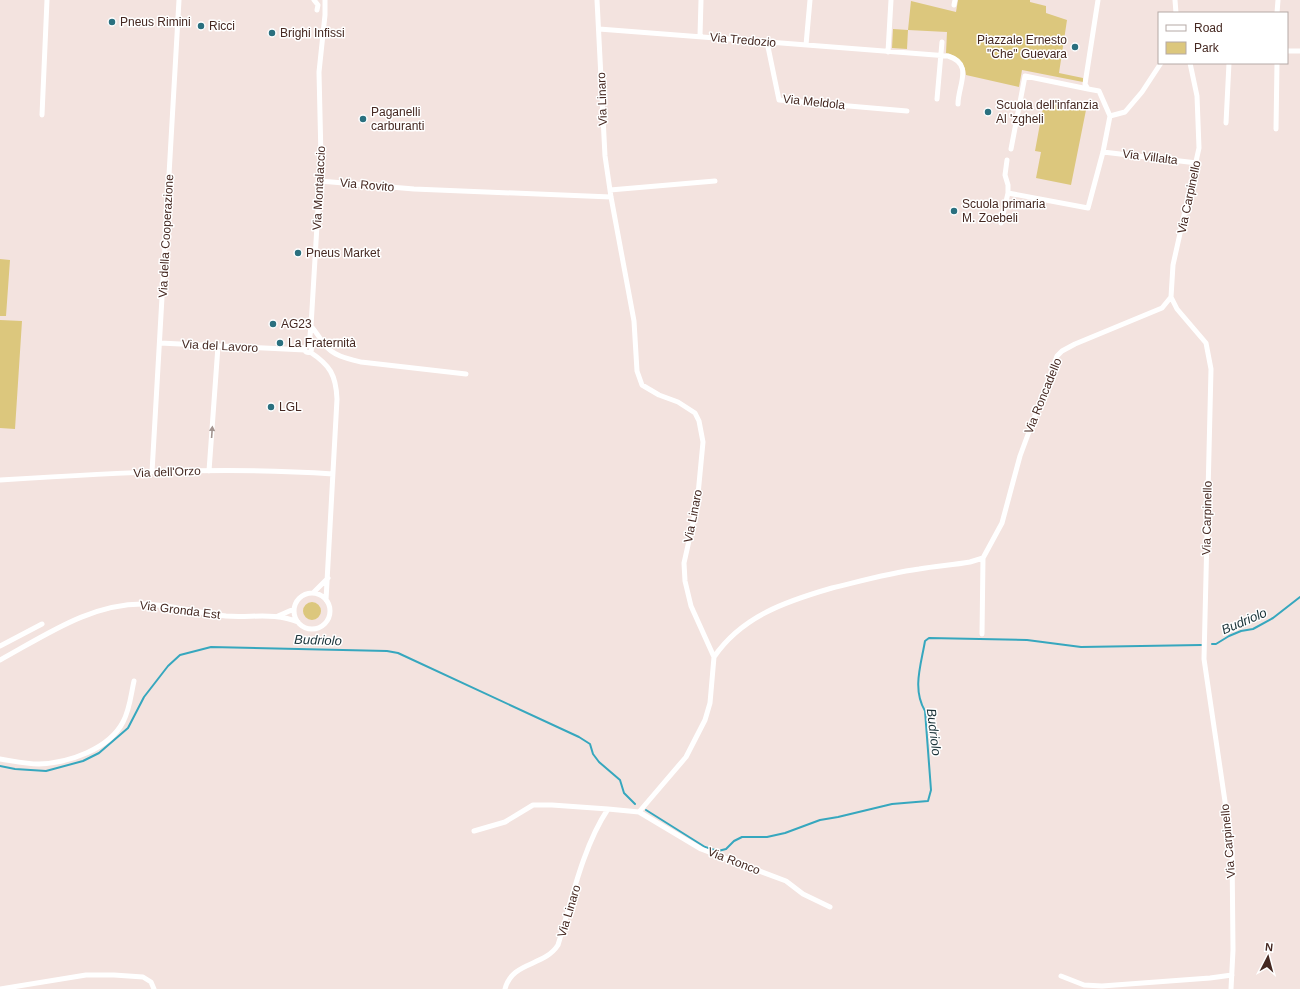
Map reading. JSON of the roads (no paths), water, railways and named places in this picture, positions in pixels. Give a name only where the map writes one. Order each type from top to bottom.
[{"type":"street","points":[[42,115],[47,0]]},
{"type":"street","name":"Via della Cooperazione","points":[[152,472],[179,0]]},
{"type":"street","points":[[314,0],[318,5],[317,10]]},
{"type":"street","name":"Via Montalaccio","points":[[311,326],[322,135],[319,72],[325,15],[324,0]]},
{"type":"street","name":"Via Linaro","points":[[597,0],[603,134],[611,197],[631,300],[639,379],[642,385],[651,391],[678,402],[695,413],[702,431],[703,442],[698,499],[684,563],[684,582],[691,606],[714,657],[710,703],[705,720],[686,757],[639,812]]},
{"type":"street","points":[[700,36],[701,0]]},
{"type":"street","points":[[806,45],[810,0]]},
{"type":"street","points":[[888,52],[891,0]]},
{"type":"street","points":[[1088,89],[1085,84],[1098,0]]},
{"type":"street","points":[[1175,0],[1176,12]]},
{"type":"street","points":[[1278,0],[1278,12]]},
{"type":"street","name":"Via Tredozio","points":[[599,29],[940,55],[955,58],[962,65],[963,76],[958,104]]},
{"type":"street","name":"Via Meldola","points":[[768,42],[778,100],[907,111]]},
{"type":"street","points":[[937,99],[942,42]]},
{"type":"street","points":[[1288,51],[1300,51]]},
{"type":"street","points":[[1110,116],[1125,112],[1142,92],[1160,64]]},
{"type":"street","name":"Via Carpinello","points":[[1190,64],[1197,96],[1199,148],[1197,163],[1173,265],[1171,297],[1177,309],[1206,343],[1211,369],[1204,659],[1232,849],[1231,989]]},
{"type":"street","points":[[1226,123],[1229,64]]},
{"type":"street","points":[[1276,129],[1277,64]]},
{"type":"street","points":[[1008,193],[1088,208],[1103,152],[1110,116],[1099,92],[1025,76],[1011,149]]},
{"type":"street","name":"Via Villalta","points":[[1103,152],[1197,163]]},
{"type":"street","points":[[1001,223],[1008,193],[1008,184],[1005,175],[1007,160]]},
{"type":"street","name":"Via Rovito","points":[[320,180],[414,188],[611,197]]},
{"type":"street","points":[[610,190],[715,181]]},
{"type":"street","name":"Via Roncadello","points":[[982,634],[983,558],[1002,523],[1020,456],[1057,356],[1062,351],[1075,344],[1162,308],[1171,297]]},
{"type":"street","points":[[308,351],[305,347],[309,345],[311,326]]},
{"type":"street","points":[[311,326],[325,345],[332,351],[347,358],[361,362],[466,374]]},
{"type":"street","name":"Via del Lavoro","points":[[160,343],[308,351]]},
{"type":"street","points":[[209,470],[218,346]]},
{"type":"street","name":"Via Gronda Est","points":[[0,660],[88,614],[126,605],[163,606],[226,616],[277,616],[298,622],[302,626],[314,629],[324,624],[330,612],[326,600],[333,474],[336,382],[329,367],[308,351]]},
{"type":"street","name":"Via dell'Orzo","points":[[0,480],[209,470],[267,470],[333,474]]},
{"type":"street","points":[[714,657],[724,642],[740,628],[768,610],[795,598],[877,576],[970,562],[983,558]]},
{"type":"street","name":"Via Gronda Est","points":[[277,616],[294,609],[298,599],[308,593],[313,593],[328,578]]},
{"type":"street","points":[[313,593],[326,600]]},
{"type":"street","points":[[294,609],[298,622]]},
{"type":"street","points":[[0,646],[42,624]]},
{"type":"street","points":[[0,759],[27,763],[50,763],[70,759],[94,749],[114,736],[123,722],[129,706],[134,681]]},
{"type":"street","points":[[474,831],[505,822],[533,805],[573,806],[639,812]]},
{"type":"street","name":"Via Linaro","points":[[505,989],[510,977],[517,969],[544,959],[554,952],[558,945],[587,852],[599,822],[608,809]]},
{"type":"street","name":"Via Ronco","points":[[639,812],[700,849],[786,881],[803,894],[830,907]]},
{"type":"street","points":[[0,989],[86,975],[143,977],[151,982],[154,989]]},
{"type":"street","points":[[1061,976],[1084,985],[1102,986],[1232,975]]},
{"type":"waterway","name":"Budriolo","points":[[1212,644],[1216,644],[1241,631],[1253,629],[1273,618],[1300,597]]},
{"type":"waterway","name":"Budriolo","points":[[646,810],[705,847],[718,851],[726,849],[734,841],[742,837],[767,837],[785,833],[820,820],[892,804],[928,801],[931,790],[925,711],[921,703],[918,686],[925,641],[929,638],[1027,640],[1081,647],[1201,645]]},
{"type":"waterway","name":"Budriolo","points":[[0,766],[15,769],[46,771],[83,761],[99,753],[128,728],[144,697],[168,666],[180,655],[211,647],[387,651],[398,653],[579,737],[590,744],[593,754],[599,762],[620,780],[624,793],[635,804]]},
{"type":"place","name":"Pneus Rimini","points":[[112,22]]},
{"type":"place","name":"Ricci","points":[[201,26]]},
{"type":"place","name":"Brighi Infissi","points":[[272,33]]},
{"type":"place","name":"Piazzale Ernesto \"Che\" Guevara","points":[[1075,47]]},
{"type":"place","name":"Scuola dell'infanzia Al 'zgheli","points":[[988,112]]},
{"type":"place","name":"Paganelli carburanti","points":[[363,119]]},
{"type":"place","name":"Scuola primaria M. Zoebeli","points":[[954,211]]},
{"type":"place","name":"Pneus Market","points":[[298,253]]},
{"type":"place","name":"AG23","points":[[273,324]]},
{"type":"place","name":"La Fraternità","points":[[280,343]]},
{"type":"place","name":"LGL","points":[[271,407]]}]
